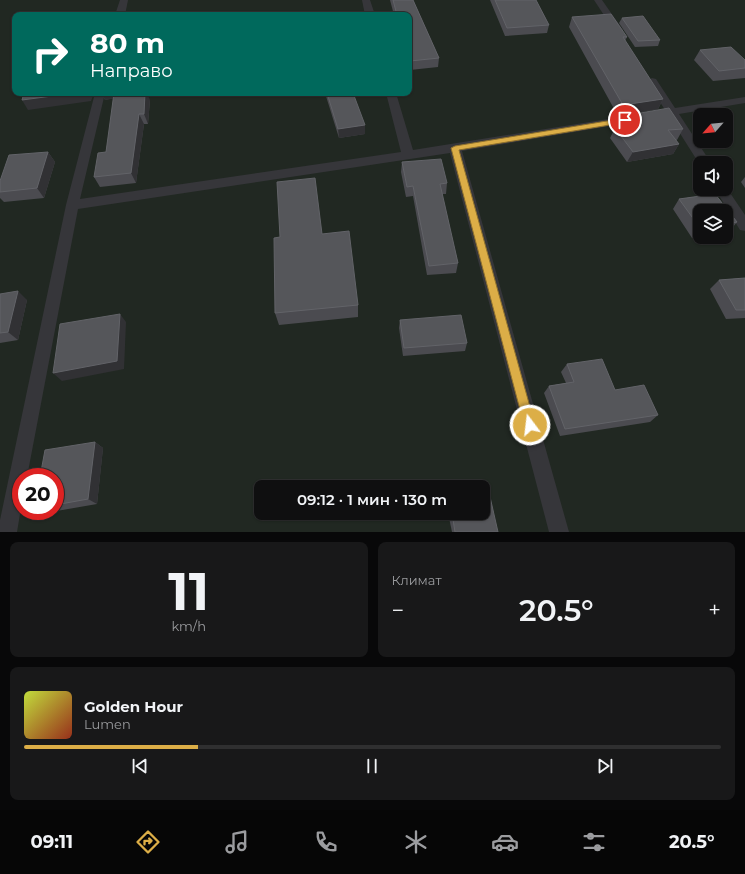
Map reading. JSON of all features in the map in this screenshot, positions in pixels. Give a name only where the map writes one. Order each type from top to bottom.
[{"type":"lane","points":[[121,12],[124,0]]},
{"type":"lane","points":[[366,0],[369,12]]},
{"type":"lane","points":[[598,0],[624,40]]},
{"type":"lane","points":[[646,72],[700,156]]},
{"type":"lane","points":[[7,532],[72,205],[99,96]]},
{"type":"lane","points":[[392,96],[408,154]]},
{"type":"lane","points":[[72,205],[455,148],[745,100]]},
{"type":"lane","points":[[455,148],[559,532]]},
{"type":"lane","points":[[726,196],[745,226]]},
{"type":"shaded area","points":[[0,0],[745,0],[745,532],[0,532]]},
{"type":"building","points":[[393,0],[413,0],[439,58],[412,61],[412,12],[396,12]]},
{"type":"building","points":[[495,0],[536,0],[549,25],[507,28]]},
{"type":"building","points":[[611,14],[627,37],[623,37],[663,99],[623,105],[572,17]]},
{"type":"building","points":[[643,16],[660,40],[638,41],[622,18]]},
{"type":"building","points":[[731,47],[745,60],[745,68],[719,71],[700,50]]},
{"type":"building","points":[[23,96],[52,96],[22,100]]},
{"type":"building","points":[[114,96],[145,96],[144,114],[139,114],[131,173],[94,177],[98,153],[106,152]]},
{"type":"building","points":[[328,96],[354,96],[365,125],[338,129]]},
{"type":"building","points":[[669,108],[683,129],[668,130],[679,144],[633,152],[615,128],[635,125],[629,115]]},
{"type":"building","points":[[48,152],[37,188],[0,192],[0,181],[9,155]]},
{"type":"building","points":[[441,159],[447,183],[440,184],[458,263],[429,266],[413,186],[407,187],[402,162]]},
{"type":"building","points":[[315,178],[322,234],[349,231],[358,305],[275,313],[274,238],[280,237],[277,182]]},
{"type":"building","points":[[701,196],[717,196],[723,204],[693,204],[693,218],[679,199]]},
{"type":"building","points":[[733,217],[737,222],[733,223]]},
{"type":"building","points":[[745,278],[745,310],[736,310],[719,280]]},
{"type":"building","points":[[18,291],[8,332],[0,333],[0,294]]},
{"type":"building","points":[[120,314],[117,361],[53,373],[60,324]]},
{"type":"building","points":[[461,315],[467,343],[404,348],[400,320]]},
{"type":"building","points":[[602,359],[615,390],[644,385],[658,415],[565,429],[549,386],[574,382],[567,364]]},
{"type":"building","points":[[95,442],[88,499],[64,503],[64,468],[42,468],[45,450]]},
{"type":"building","points":[[490,497],[498,532],[455,532],[453,520],[490,520]]},
{"type":"route","points":[[530,425],[455,148],[625,120]]}]
